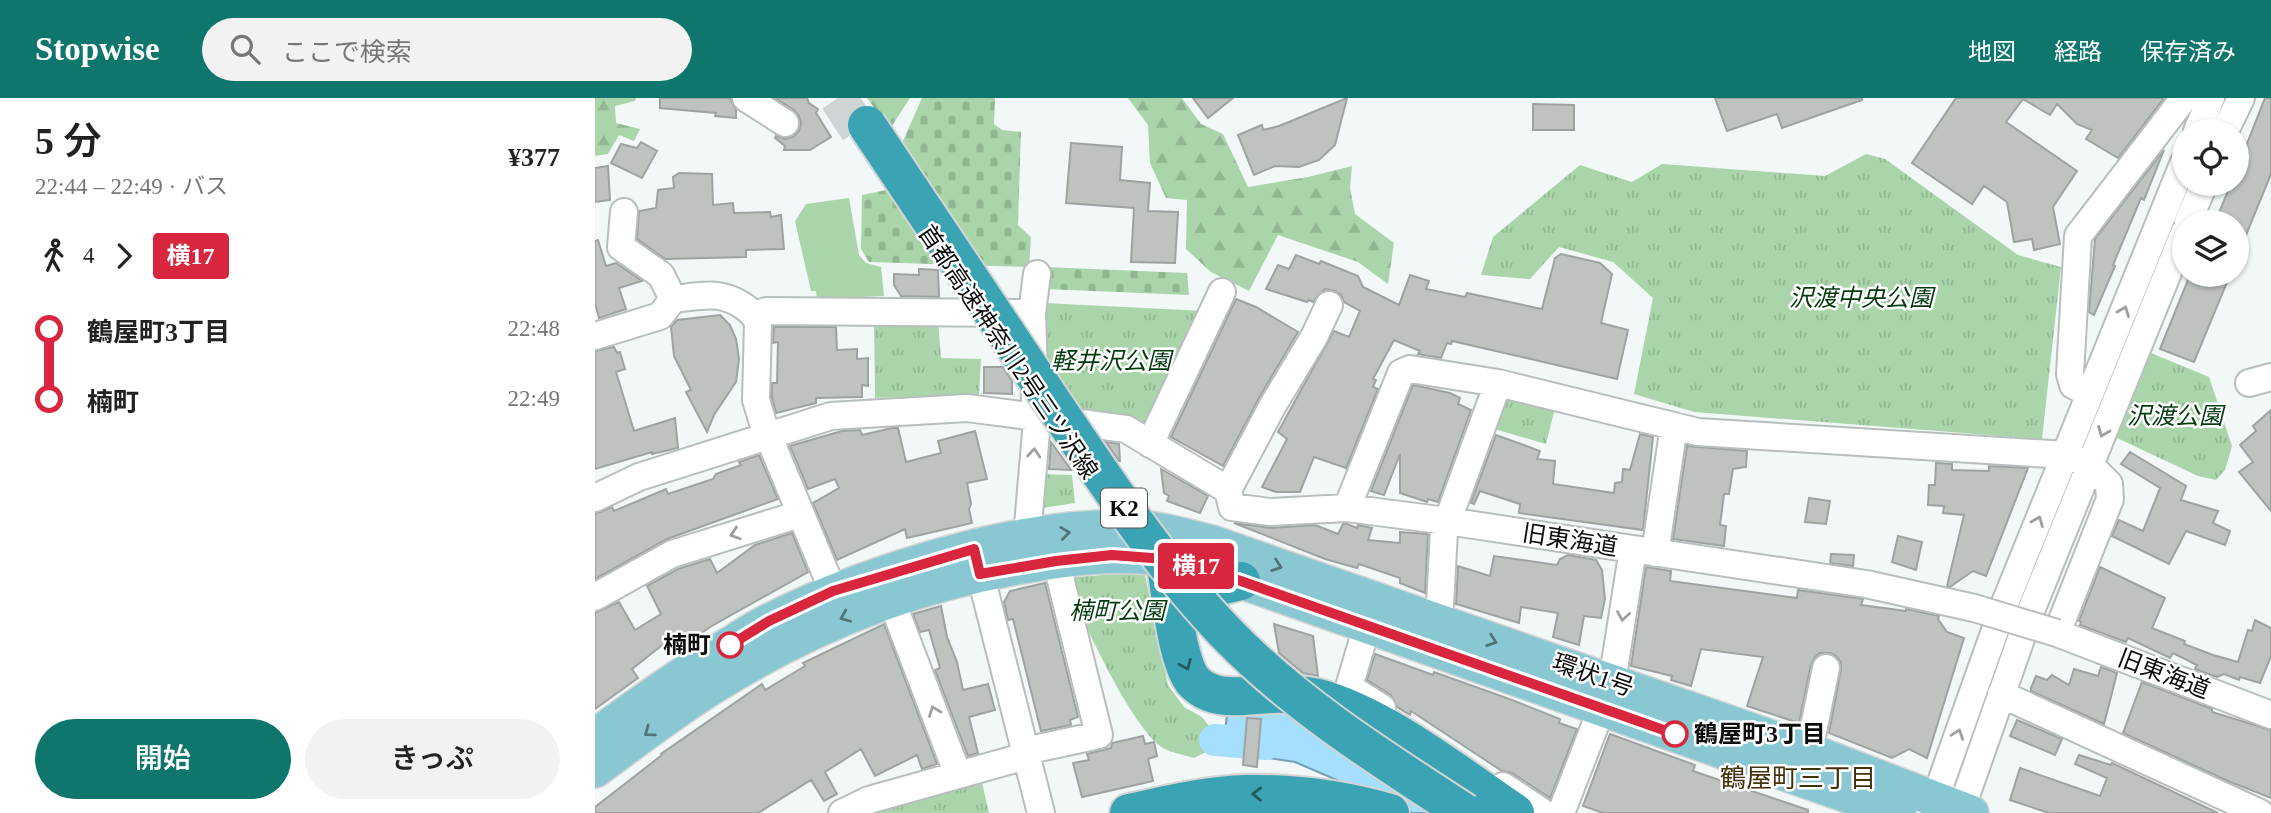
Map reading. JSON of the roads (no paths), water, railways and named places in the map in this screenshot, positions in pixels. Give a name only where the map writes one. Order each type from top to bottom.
[{"type":"highway","name":"首都高速神奈川2号三ツ沢線","points":[[1448,813],[1333,736],[1268,687],[1220,643],[1184,602],[1117,515],[863,127],[1118,499],[1184,588],[1228,635],[1275,679],[1347,734],[1465,813]]},
{"type":"highway","points":[[1182,550],[1176,623],[1186,669],[1203,689],[1227,696],[1306,696],[1339,706],[1409,742],[1515,813]]},
{"type":"highway","points":[[1176,623],[1190,601],[1198,594],[1241,581]]},
{"type":"highway","points":[[1129,813],[1245,794],[1325,799],[1390,813]]},
{"type":"main road","points":[[600,745],[804,635],[1027,537],[1090,530],[1182,550]]},
{"type":"main road","points":[[600,745],[691,669],[769,621],[833,591],[977,561],[1056,561],[1182,550]]},
{"type":"main road","name":"環状1号","points":[[1182,550],[1241,581],[1367,626],[1809,751],[1952,810]]},
{"type":"main road","name":"環状1号","points":[[1182,550],[1437,622],[1888,811]]},
{"type":"street","points":[[746,98],[785,123]]},
{"type":"street","points":[[2090,394],[2073,385],[2070,374],[2078,236],[2184,98]]},
{"type":"street","points":[[2202,119],[2211,98]]},
{"type":"street","points":[[2231,119],[2241,98]]},
{"type":"street","points":[[1952,810],[2003,608],[2172,192]]},
{"type":"street","points":[[624,212],[621,247],[661,275],[673,299]]},
{"type":"street","points":[[1952,810],[2001,694],[2030,613],[2172,263]]},
{"type":"street","points":[[1027,537],[1035,418],[1032,313],[1037,274]]},
{"type":"street","points":[[1150,443],[1222,292]]},
{"type":"street","points":[[595,336],[660,316],[673,299],[719,296],[749,309],[755,315],[758,323],[757,400],[768,435],[833,591]]},
{"type":"street","points":[[1182,550],[1230,498],[1273,405],[1314,337],[1329,305]]},
{"type":"street","points":[[755,315],[766,312],[1032,313]]},
{"type":"street","points":[[1347,508],[1401,373],[1409,369],[1498,383],[1697,432],[2066,455],[2090,466],[2109,484],[2110,499],[2057,633]]},
{"type":"street","points":[[1437,622],[1444,531],[1498,383]]},
{"type":"street","points":[[595,498],[639,477],[831,416],[967,408],[1126,429],[1230,498]]},
{"type":"street","points":[[1367,626],[1349,687],[1558,813],[1608,695],[1674,426]]},
{"type":"street","name":"旧東海道","points":[[1230,498],[1270,512],[1347,508],[1866,584],[1974,608],[2057,633],[2271,715]]},
{"type":"street","points":[[595,597],[673,554],[800,514]]},
{"type":"street","points":[[977,561],[1041,813]]},
{"type":"street","points":[[842,813],[869,800],[1099,735],[1056,561]]},
{"type":"street","points":[[891,599],[958,775]]},
{"type":"street","points":[[1809,751],[1826,668]]},
{"type":"street","points":[[2001,694],[2260,813]]},
{"type":"water","points":[[1231,688],[1533,813],[1413,813],[1295,762],[1222,751]]},
{"type":"waterway","points":[[1215,740],[1266,744]]},
{"type":"tunnel","points":[[838,98],[859,130]]},
{"type":"place","name":"楠町","points":[[730,645]]},
{"type":"place","name":"鶴屋町3丁目","points":[[1675,734]]},
{"type":"district","name":"鶴屋町三丁目","points":[[1798,778]]},
{"type":"park label","name":"沢渡中央公園","points":[[1861,298]]},
{"type":"park label","name":"軽井沢公園","points":[[1111,361]]},
{"type":"park label","name":"沢渡公園","points":[[2175,416]]},
{"type":"park label","name":"楠町公園","points":[[1117,611]]}]
